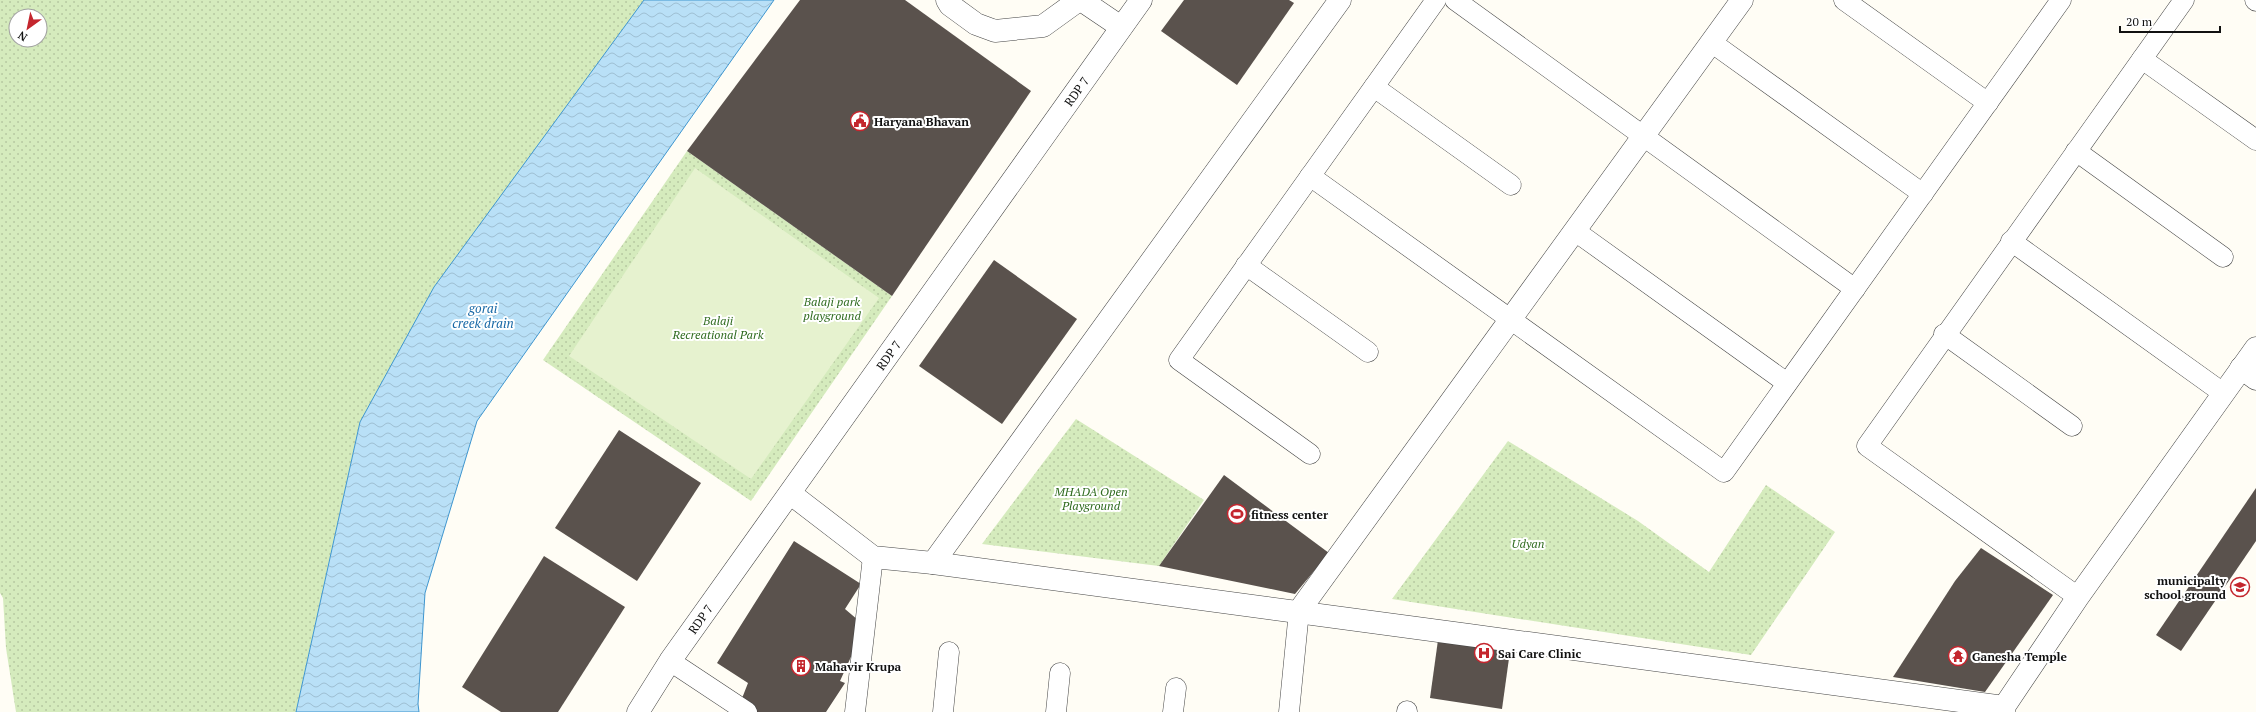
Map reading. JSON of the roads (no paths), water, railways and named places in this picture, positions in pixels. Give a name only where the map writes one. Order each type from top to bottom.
[{"type":"street","points":[[947,0],[950,5],[976,24],[995,31],[1043,26],[1080,0],[1121,27]]},
{"type":"street","name":"RDP 7","points":[[638,712],[670,661],[791,494],[1141,0]]},
{"type":"street","points":[[933,563],[1340,0]]},
{"type":"street","points":[[1299,611],[1742,0]]},
{"type":"street","points":[[791,494],[873,558],[933,563],[1299,611],[2004,709],[2078,596],[2223,393],[2248,374],[2256,348]]},
{"type":"lane","points":[[1310,454],[1179,360],[1436,0]]},
{"type":"lane","points":[[1455,0],[1855,289]]},
{"type":"lane","points":[[1844,0],[1988,103]]},
{"type":"lane","points":[[2078,596],[1867,446],[1944,334],[2184,0]]},
{"type":"lane","points":[[1310,176],[1724,472],[1988,103],[2054,2]]},
{"type":"lane","points":[[1711,42],[1923,194]]},
{"type":"lane","points":[[2142,59],[2256,140]]},
{"type":"lane","points":[[1374,87],[1511,185]]},
{"type":"lane","points":[[2076,151],[2223,257]]},
{"type":"lane","points":[[1575,231],[1787,383]]},
{"type":"lane","points":[[2011,241],[2223,393]]},
{"type":"lane","points":[[1246,265],[1368,352]]},
{"type":"lane","points":[[1944,334],[2072,426]]},
{"type":"lane","points":[[855,712],[873,558]]},
{"type":"lane","points":[[1289,712],[1299,611]]},
{"type":"lane","points":[[943,712],[949,652]]},
{"type":"lane","points":[[670,661],[747,712]]},
{"type":"lane","points":[[1056,712],[1060,673]]},
{"type":"lane","points":[[1173,712],[1176,688]]},
{"type":"water","name":"gorai creek drain","points":[[644,0],[774,0],[477,421],[425,593],[418,704],[419,712],[296,712],[360,422],[434,287]]},
{"type":"place","name":"Haryana Bhavan","points":[[860,121]]},
{"type":"place","name":"fitness center","points":[[1237,514]]},
{"type":"place","name":"municipalty school ground","points":[[2240,587]]},
{"type":"place","name":"Sai Care Clinic","points":[[1484,653]]},
{"type":"place","name":"Ganesha Temple","points":[[1958,656]]},
{"type":"place","name":"Mahavir Krupa","points":[[801,666]]},
{"type":"park label","name":"Balaji park playground","points":[[832,308]]},
{"type":"park label","name":"Balaji Recreational Park","points":[[718,327]]},
{"type":"park label","name":"MHADA Open Playground","points":[[1091,498]]},
{"type":"park label","name":"Udyan","points":[[1528,543]]}]
